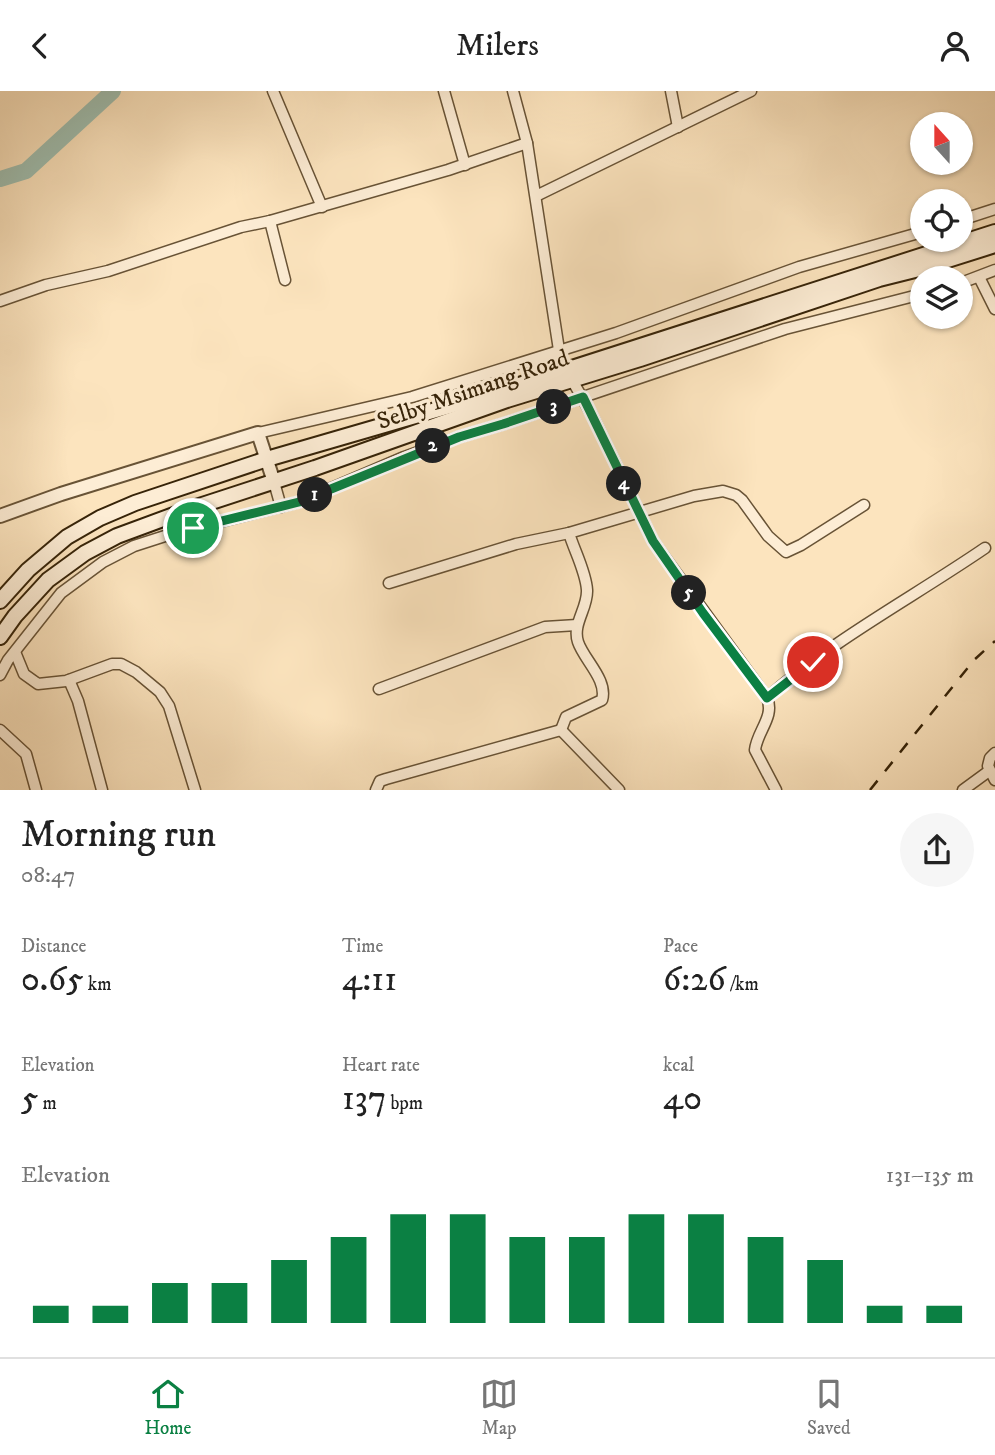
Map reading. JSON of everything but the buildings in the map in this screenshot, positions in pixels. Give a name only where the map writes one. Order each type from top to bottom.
[{"type":"main road","name":"Selby Msimang Road","points":[[0,601],[28,570],[67,537],[100,518],[135,503],[267,459],[491,394],[995,232]]},
{"type":"main road","name":"Selby Msimang Road","points":[[0,637],[48,580],[85,553],[117,536],[496,404],[879,279],[995,245]]},
{"type":"street","points":[[273,91],[322,207]]},
{"type":"street","points":[[444,91],[465,165]]},
{"type":"street","points":[[513,91],[527,143],[559,351]]},
{"type":"street","points":[[671,91],[678,127]]},
{"type":"street","points":[[536,196],[751,91]]},
{"type":"street","points":[[0,301],[46,285],[108,271],[241,227],[322,207],[465,165],[527,143]]},
{"type":"street","points":[[973,216],[995,209]]},
{"type":"street","points":[[271,221],[285,280]]},
{"type":"street","points":[[0,516],[61,494],[258,433],[412,397],[559,351],[799,267],[910,235]]},
{"type":"street","points":[[973,279],[995,270]]},
{"type":"street","points":[[979,277],[995,309]]},
{"type":"street","points":[[0,675],[61,593],[103,562],[134,547],[164,536],[281,507],[459,437],[817,319],[910,297]]},
{"type":"street","points":[[572,380],[664,558],[767,698],[770,712],[755,750],[776,790]]},
{"type":"street","points":[[258,433],[281,507]]},
{"type":"street","points":[[388,583],[516,544],[569,533],[714,492],[728,492],[743,500],[768,536],[786,552],[864,505]]},
{"type":"street","points":[[561,730],[563,721],[569,715],[603,698],[601,684],[578,644],[577,625],[584,608],[587,586],[569,533]]},
{"type":"street","points":[[767,698],[844,641],[985,548]]},
{"type":"street","points":[[379,689],[545,627],[577,625]]},
{"type":"street","points":[[15,652],[24,674],[33,682],[45,685],[69,680],[112,664],[121,664],[136,672],[160,692],[169,705],[195,790]]},
{"type":"street","points":[[69,680],[78,701],[102,790]]},
{"type":"street","points":[[0,730],[26,754],[36,790]]},
{"type":"street","points":[[376,790],[380,781],[386,779],[561,730]]},
{"type":"street","points":[[561,730],[619,790]]},
{"type":"street","points":[[995,753],[989,761],[989,771],[995,780]]},
{"type":"street","points":[[963,790],[989,771]]},
{"type":"waterway","points":[[0,179],[26,171],[113,91]]},
{"type":"railway","points":[[870,790],[974,660],[995,641]]},
{"type":"route","points":[[193,528],[299,502],[404,457],[583,397],[653,541],[767,698],[813,662]]}]
